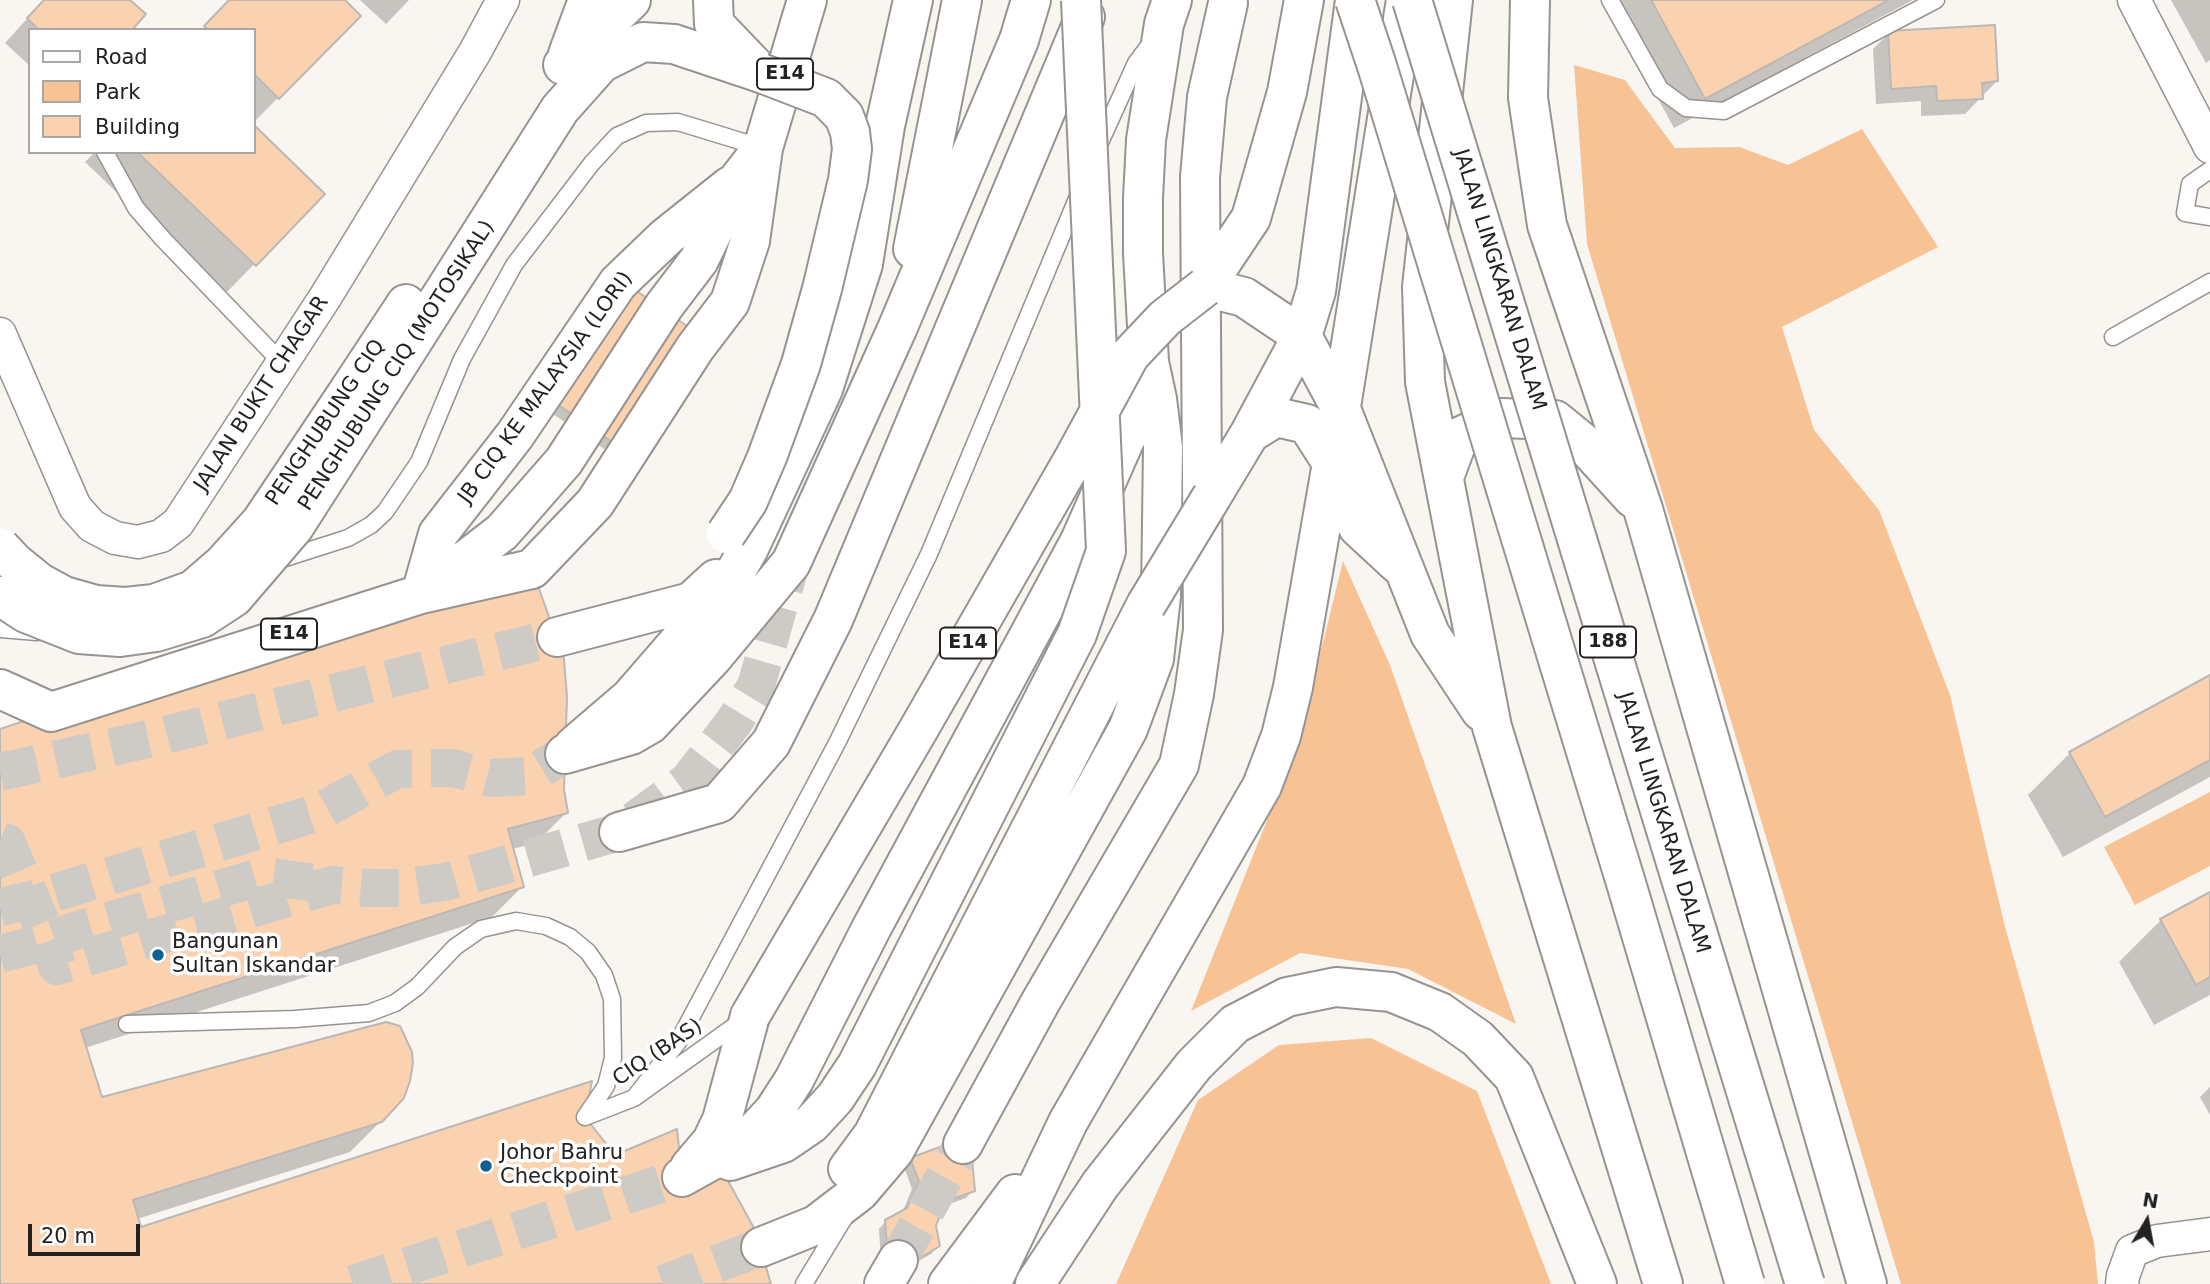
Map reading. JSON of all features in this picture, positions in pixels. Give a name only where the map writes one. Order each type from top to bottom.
[{"type":"main road","points":[[563,65],[589,0]]},
{"type":"main road","points":[[563,65],[631,0]]},
{"type":"main road","points":[[713,0],[714,24],[761,73]]},
{"type":"main road","name":"E14","points":[[763,148],[807,0]]},
{"type":"main road","points":[[914,0],[885,126],[863,264],[823,389],[737,541],[728,585],[630,698],[565,754],[631,736],[650,724],[712,658],[791,563],[897,329],[1019,40],[1031,0]]},
{"type":"main road","points":[[897,329],[962,0]]},
{"type":"main road","points":[[682,1177],[783,1143],[811,1124],[835,1098],[857,1065],[1077,634],[1106,551],[1081,0]]},
{"type":"main road","points":[[620,832],[719,803],[771,743],[833,620],[1093,0]]},
{"type":"main road","points":[[1304,0],[1287,92],[1251,218],[1205,287],[1244,297],[1302,336],[1341,409],[1430,634],[1492,727]]},
{"type":"main road","points":[[1168,12],[1146,140],[1143,198],[1149,362],[1163,447],[1161,596],[1154,659],[1128,729],[894,1151],[859,1192],[816,1224],[761,1247],[829,1191],[873,1135],[1146,605],[1212,496],[1250,433],[1302,336],[1316,290],[1355,0]]},
{"type":"main road","name":"188","points":[[1355,0],[1622,869],[1745,1284]]},
{"type":"main road","points":[[991,1284],[1068,1122],[1262,786],[1281,736],[1293,688],[1332,463],[1406,0]]},
{"type":"main road","name":"JALAN LINGKARAN DALAM","points":[[1412,0],[1805,1284]]},
{"type":"main road","points":[[1453,0],[1422,287],[1424,382],[1492,727],[1662,1284]]},
{"type":"main road","points":[[1530,1],[1528,98],[1547,225],[1643,509],[1867,1284]]},
{"type":"main road","points":[[963,1144],[1041,1001],[1179,765],[1194,694],[1203,630],[1200,177],[1207,97],[1228,3]]},
{"type":"main road","name":"PENGHUBUNG CIQ (MOTOSIKAL)","points":[[0,596],[26,613],[79,634],[120,637],[156,632],[202,618],[234,597],[294,527],[365,390],[560,109],[601,63],[643,42],[674,44],[825,98],[844,116],[850,132],[852,149],[848,180],[801,364],[752,490],[737,541]]},
{"type":"main road","name":"PENGHUBUNG CIQ","points":[[0,547],[40,583],[64,596],[96,605],[126,607],[155,604],[194,590],[222,565],[261,522],[365,390],[563,65]]},
{"type":"main road","name":"JB CIQ KE MALAYSIA (LORI)","points":[[421,594],[502,532],[564,461],[664,306],[699,261],[738,180],[763,148]]},
{"type":"main road","name":"JB CIQ KE MALAYSIA (LORI)","points":[[0,689],[51,712],[421,594],[532,569],[594,503],[695,348],[730,302],[750,241],[763,148]]},
{"type":"main road","name":"JB CIQ KE MALAYSIA (LORI)","points":[[421,594],[438,534],[515,435],[618,282],[666,237],[738,180]]},
{"type":"main road","name":"E14","points":[[750,1016],[924,720],[1130,355],[1165,318],[1205,287]]},
{"type":"main road","points":[[682,1177],[745,1142],[775,1111],[794,1080],[1080,541],[1127,435],[1149,362]]},
{"type":"main road","points":[[1250,433],[1276,417],[1307,424],[1332,463],[1358,527],[1405,570]]},
{"type":"main road","points":[[1444,477],[1459,437],[1501,418],[1555,420],[1582,442],[1643,509]]},
{"type":"main road","points":[[556,637],[655,593],[737,541]]},
{"type":"main road","points":[[1035,1284],[1100,1185],[1194,1065],[1235,1024],[1287,997],[1336,987],[1391,992],[1440,1012],[1478,1038],[1514,1077],[1597,1284]]},
{"type":"main road","points":[[682,1177],[712,1141],[722,1120],[750,1016]]},
{"type":"main road","points":[[948,1284],[1068,1122]]},
{"type":"main road","points":[[1068,1284],[1100,1185]]},
{"type":"street","name":"JALAN BUKIT CHAGAR","points":[[0,334],[75,507],[92,526],[115,538],[138,542],[161,536],[178,523],[282,363],[475,52],[503,0]]},
{"type":"street","points":[[2134,0],[2210,147]]},
{"type":"street","points":[[2122,1284],[2132,1251],[2157,1241],[2210,1234]]},
{"type":"lane","points":[[1610,0],[1660,89],[1686,108],[1724,111],[1936,0]]},
{"type":"lane","points":[[634,1098],[678,1042],[838,743],[929,554],[1115,107],[1136,63],[1168,12]]},
{"type":"lane","points":[[0,629],[50,633],[348,538],[371,525],[385,512],[419,461],[462,359],[514,265],[592,163],[617,136],[646,123],[678,122],[763,148]]},
{"type":"lane","points":[[106,154],[136,208],[282,363]]},
{"type":"lane","points":[[2210,170],[2190,184],[2185,213],[2210,217]]},
{"type":"lane","points":[[2113,337],[2210,282]]},
{"type":"lane","name":"CIQ (BAS)","points":[[127,1024],[295,1019],[369,1013],[395,1003],[417,987],[455,947],[481,929],[516,921],[546,926],[570,937],[588,952],[604,975],[612,999],[613,1058],[606,1086],[585,1117],[634,1098],[750,1016]]},
{"type":"lane","points":[[804,1284],[859,1192]]},
{"type":"green space","points":[[1574,65],[1625,80],[1675,148],[1739,147],[1788,165],[1862,129],[1938,247],[1782,327],[1814,430],[1879,510],[1950,695],[2005,927],[2094,1242],[2098,1284],[1901,1284],[1587,244]]},
{"type":"green space","points":[[1343,561],[1390,665],[1516,1024],[1408,969],[1300,953],[1191,1011],[1299,740]]},
{"type":"green space","points":[[2210,792],[2210,866],[2135,905],[2104,847]]},
{"type":"green space","points":[[1371,1038],[1477,1091],[1551,1284],[1116,1284],[1198,1100],[1279,1045]]},
{"type":"building","points":[[44,0],[130,0],[146,14],[134,28],[37,28],[27,18]]},
{"type":"building","points":[[229,0],[345,0],[361,16],[279,99],[256,76],[256,28],[204,26]]},
{"type":"building","points":[[1651,0],[1889,0],[1705,99]]},
{"type":"building","points":[[1995,25],[1998,81],[1982,83],[1983,99],[1937,101],[1936,86],[1891,89],[1888,31]]},
{"type":"building","points":[[256,127],[325,194],[256,266],[139,154],[256,154]]},
{"type":"building","points":[[631,287],[694,331],[615,444],[557,404]]},
{"type":"building","name":"Bangunan Sultan Iskandar","points":[[532,569],[564,659],[567,697],[564,789],[568,813],[508,829],[524,887],[81,1030],[102,1097],[386,1022],[400,1026],[412,1052],[410,1081],[404,1098],[382,1122],[133,1200],[141,1227],[592,1081],[585,1117],[615,1155],[677,1129],[682,1177],[721,1168],[755,1230],[771,1284],[0,1284],[0,729]]},
{"type":"building","points":[[2210,675],[2210,760],[2105,817],[2069,752]]},
{"type":"building","points":[[2210,892],[2210,977],[2196,985],[2160,919]]},
{"type":"building","points":[[956,1141],[971,1148],[975,1191],[945,1202],[936,1226],[940,1246],[908,1265],[888,1255],[885,1220],[907,1208],[919,1181],[910,1158]]},
{"type":"tunnel","points":[[0,840],[7,843],[57,966],[332,885],[404,888],[449,881],[619,832],[688,781],[734,722],[756,686],[791,563]]},
{"type":"tunnel","points":[[0,772],[157,737],[557,637]]},
{"type":"tunnel","points":[[0,907],[31,900],[319,812],[397,769],[453,768],[491,778],[529,776],[565,754]]},
{"type":"tunnel","points":[[0,954],[264,876],[317,883]]},
{"type":"tunnel","points":[[898,1260],[963,1144]]},
{"type":"tunnel","points":[[353,1284],[682,1177]]},
{"type":"tunnel","points":[[663,1284],[761,1247]]},
{"type":"place","name":"Bangunan Sultan Iskandar","points":[[158,955]]},
{"type":"place","name":"Johor Bahru Checkpoint","points":[[486,1166]]}]
